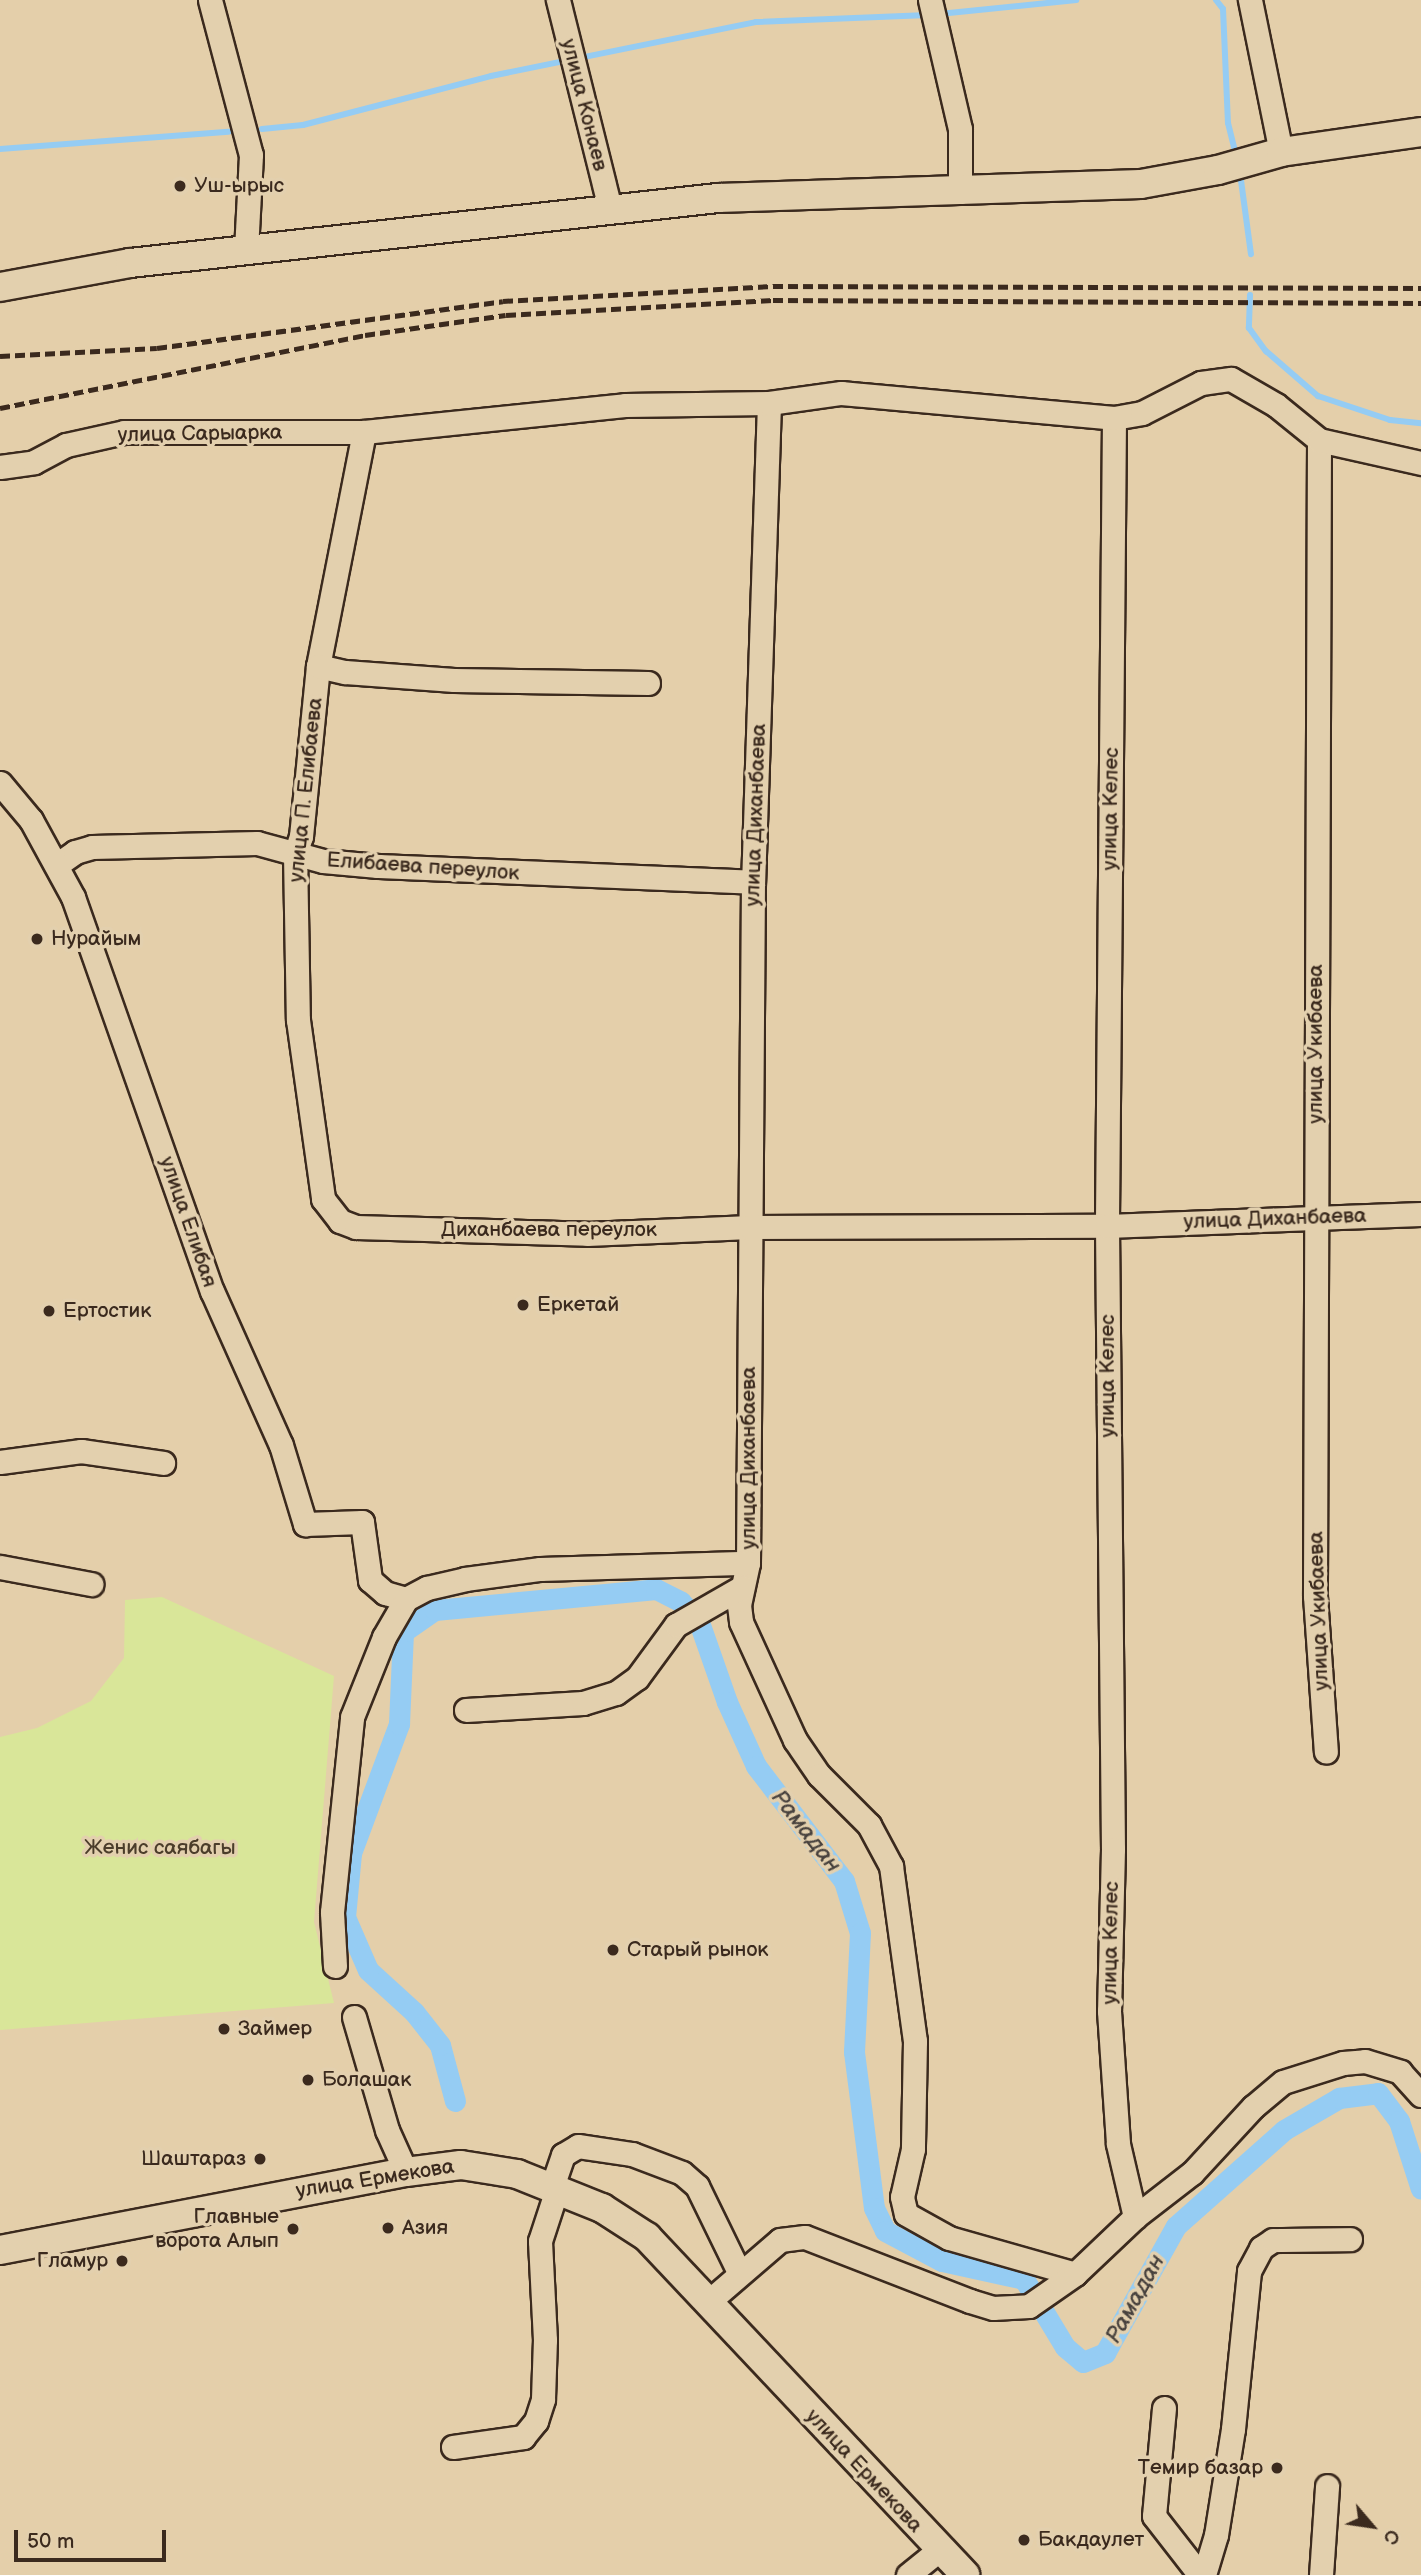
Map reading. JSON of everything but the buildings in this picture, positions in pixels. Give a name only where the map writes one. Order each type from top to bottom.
[{"type":"main road","points":[[0,287],[130,263],[718,198],[1141,184],[1218,170],[1281,152],[1421,132]]},
{"type":"main road","name":"улица Ермекова","points":[[0,2250],[406,2172],[461,2165],[494,2168],[555,2187],[602,2208],[647,2237],[937,2551],[965,2575]]},
{"type":"street","points":[[210,0],[251,155],[246,250]]},
{"type":"street","name":"улица Конаев","points":[[558,0],[610,209]]},
{"type":"street","points":[[930,0],[960,129],[960,192]]},
{"type":"street","points":[[1250,0],[1281,152]]},
{"type":"street","name":"улица Сарыарка","points":[[0,467],[34,462],[66,445],[124,432],[364,432],[625,405],[769,403],[841,393],[1114,418],[1142,413],[1201,383],[1231,379],[1276,405],[1319,440]]},
{"type":"street","name":"улица Диханбаева","points":[[769,403],[753,882],[748,1563],[742,1587],[741,1622],[749,1648],[795,1740],[819,1775],[869,1825],[891,1866],[915,2041],[913,2149],[902,2197],[906,2214],[949,2238],[1075,2274]]},
{"type":"street","name":"улица Келес","points":[[1114,418],[1107,1226],[1110,2037],[1118,2144],[1135,2217]]},
{"type":"street","name":"улица П. Елибаева","points":[[347,1225],[328,1208],[321,1185],[298,1020],[295,854],[301,836],[318,666],[364,432]]},
{"type":"street","points":[[1319,440],[1421,463]]},
{"type":"street","name":"улица Укибаева","points":[[1319,440],[1315,1596],[1326,1752]]},
{"type":"street","points":[[318,666],[454,681],[648,683]]},
{"type":"street","name":"улица Елибая","points":[[0,783],[31,820],[58,864],[212,1291],[281,1445],[305,1524],[362,1522],[370,1580],[386,1593],[406,1599]]},
{"type":"street","name":"Елибаева переулок","points":[[58,864],[75,852],[117,845],[257,843],[295,854],[379,866],[753,882]]},
{"type":"street","name":"улица Диханбаева","points":[[750,1227],[1107,1226],[1421,1214]]},
{"type":"street","name":"Диханбаева переулок","points":[[347,1225],[587,1234],[750,1227]]},
{"type":"street","points":[[0,1462],[81,1451],[163,1463]]},
{"type":"street","points":[[335,1966],[331,1912],[352,1717],[384,1637],[406,1599],[428,1588],[464,1579],[540,1569],[748,1563]]},
{"type":"street","points":[[0,1567],[91,1584]]},
{"type":"street","points":[[466,1710],[583,1703],[616,1693],[636,1678],[676,1625],[742,1587]]},
{"type":"street","points":[[354,2017],[387,2130],[406,2172]]},
{"type":"street","points":[[708,2302],[735,2263],[780,2240],[805,2237],[970,2301],[993,2308],[1029,2306],[1075,2274],[1135,2217],[1192,2174],[1283,2082],[1343,2063],[1365,2061],[1385,2063],[1400,2072],[1421,2095]]},
{"type":"street","points":[[453,2446],[523,2437],[536,2421],[543,2399],[545,2340],[540,2241],[569,2149],[601,2147],[682,2173],[697,2186],[735,2263]]},
{"type":"street","points":[[1202,2575],[1216,2535],[1233,2429],[1249,2270],[1261,2248],[1273,2240],[1302,2236],[1350,2239]]},
{"type":"street","points":[[1164,2408],[1154,2516],[1202,2575]]},
{"type":"street","points":[[1321,2575],[1327,2486]]},
{"type":"street","points":[[908,2575],[937,2551]]},
{"type":"green space","name":"Женис саябагы","points":[[162,1597],[334,1676],[314,1922],[334,2003],[0,2030],[0,1737],[37,1728],[91,1701],[124,1658],[125,1600]]},
{"type":"waterway","points":[[939,14],[1076,0]]},
{"type":"waterway","points":[[1216,0],[1223,9],[1228,123],[1237,159]]},
{"type":"waterway","points":[[262,129],[303,125],[491,76],[756,22],[928,15]]},
{"type":"waterway","points":[[0,149],[228,132]]},
{"type":"waterway","points":[[1240,173],[1251,254]]},
{"type":"waterway","points":[[1250,295],[1249,328],[1266,351],[1318,396],[1390,420],[1421,423]]},
{"type":"waterway","name":"Рамадан","points":[[455,2101],[440,2045],[414,2012],[368,1970],[345,1917],[351,1853],[399,1724],[403,1632],[435,1610],[656,1589],[681,1602],[699,1622],[727,1702],[756,1766],[844,1881],[860,1933],[854,2052],[874,2208],[885,2231],[942,2261],[1024,2279],[1065,2347],[1083,2362],[1105,2353],[1176,2226],[1284,2130],[1339,2098],[1378,2093],[1399,2121],[1421,2189]]},
{"type":"railway","points":[[0,356],[157,348],[503,301],[773,286],[1421,288]]},
{"type":"railway","points":[[0,408],[365,335],[506,315],[773,300],[1421,303]]},
{"type":"place","name":"Уш-ырыс","points":[[180,186]]},
{"type":"place","name":"Нурайым","points":[[37,939]]},
{"type":"place","name":"Еркетай","points":[[523,1305]]},
{"type":"place","name":"Ертостик","points":[[49,1311]]},
{"type":"place","name":"Старый рынок","points":[[613,1950]]},
{"type":"place","name":"Займер","points":[[224,2029]]},
{"type":"place","name":"Болашак","points":[[308,2080]]},
{"type":"place","name":"Шаштараз","points":[[260,2159]]},
{"type":"place","name":"Азия","points":[[388,2228]]},
{"type":"place","name":"Главные ворота Алып","points":[[293,2229]]},
{"type":"place","name":"Гламур","points":[[122,2261]]},
{"type":"place","name":"Темир базар","points":[[1277,2468]]},
{"type":"place","name":"Бакдаулет","points":[[1024,2540]]}]
